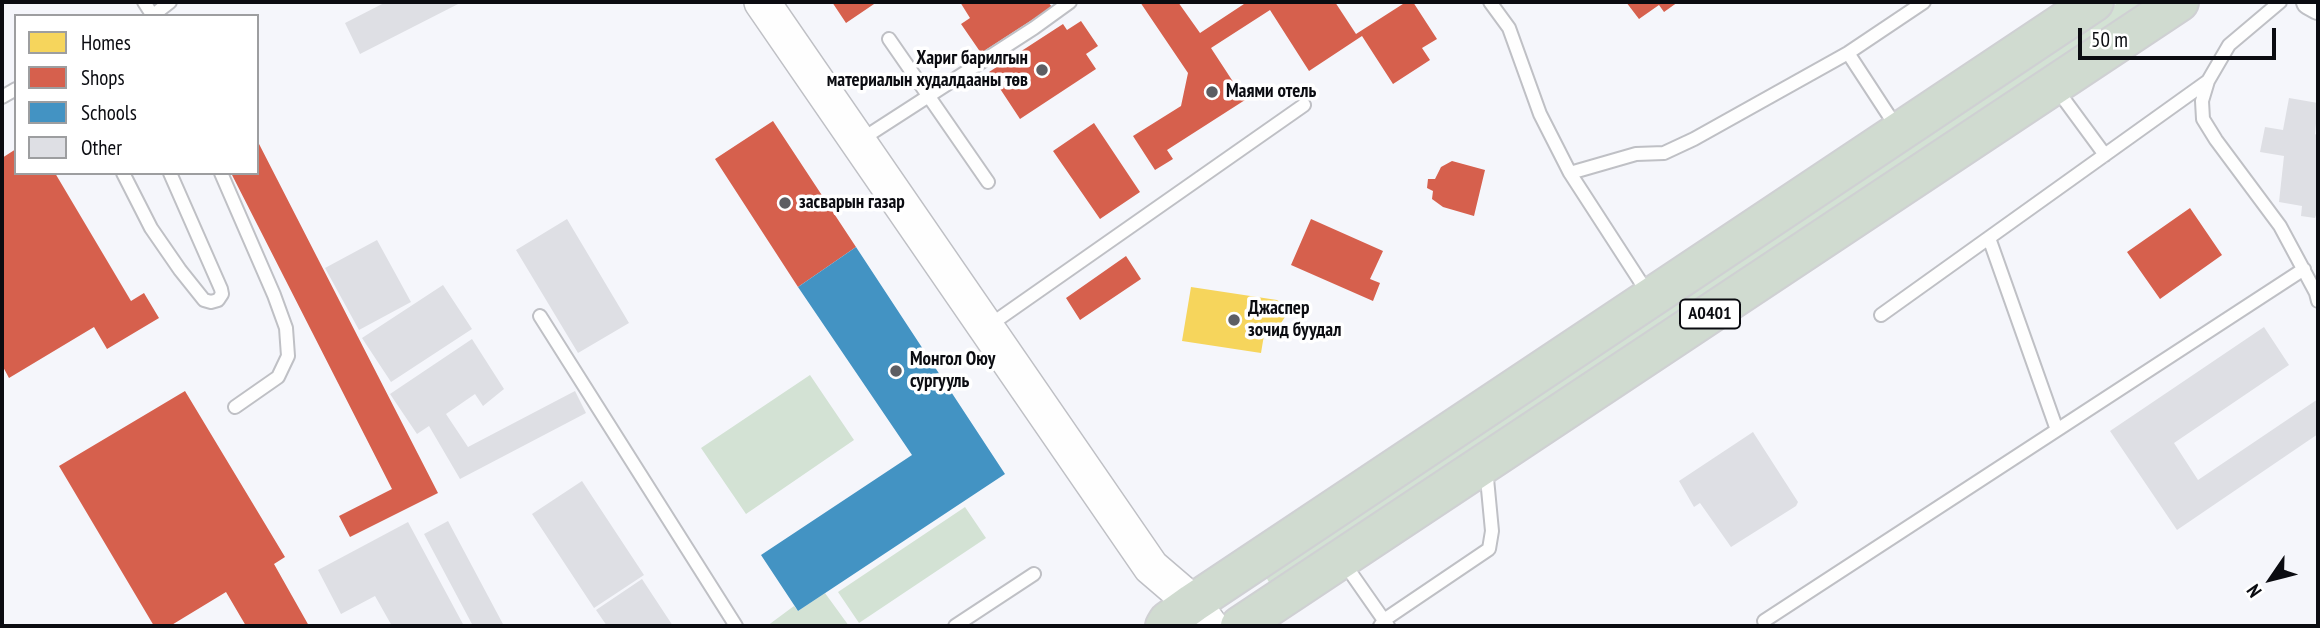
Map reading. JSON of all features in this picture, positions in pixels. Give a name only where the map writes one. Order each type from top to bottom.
[{"type":"highway","name":"A0401","points":[[1181,621],[1651,297],[2094,2]]},
{"type":"highway","name":"A0401","points":[[1240,626],[2179,2]]},
{"type":"main road","points":[[762,2],[1151,567],[1181,621]]},
{"type":"lane","points":[[155,14],[170,2]]},
{"type":"lane","points":[[859,141],[1070,2]]},
{"type":"lane","points":[[1490,2],[1508,28],[1540,114],[1570,173],[1651,297]]},
{"type":"lane","points":[[1570,173],[1636,154],[1664,153],[1695,139],[1848,53],[1924,2]]},
{"type":"lane","points":[[2280,2],[2229,45],[2208,81],[2202,101],[2203,119],[2280,226],[2318,301]]},
{"type":"lane","points":[[889,39],[988,183]]},
{"type":"lane","points":[[1848,53],[1899,131]]},
{"type":"lane","points":[[1881,315],[2208,81]]},
{"type":"lane","points":[[2054,85],[2105,155]]},
{"type":"lane","points":[[987,328],[1304,104]]},
{"type":"lane","points":[[124,175],[151,228],[180,270],[204,300],[218,300],[222,294],[221,289],[171,175]]},
{"type":"lane","points":[[222,175],[274,295],[286,328],[288,356],[278,377],[234,407]]},
{"type":"lane","points":[[1989,238],[2057,430]]},
{"type":"lane","points":[[1764,621],[2304,269]]},
{"type":"lane","points":[[540,316],[736,626]]},
{"type":"lane","points":[[1342,559],[1384,624],[1489,550],[1492,531],[1486,463]]},
{"type":"lane","points":[[955,626],[1034,574]]},
{"type":"green space","points":[[2119,2],[2153,2],[1272,588],[1264,573]]},
{"type":"green space","points":[[810,375],[854,440],[746,514],[701,448]]},
{"type":"green space","points":[[965,507],[986,538],[859,623],[838,592]]},
{"type":"green space","points":[[825,593],[849,626],[767,626],[794,606],[798,611]]},
{"type":"building: Homes","name":"Джаспер зочид буудал","points":[[1191,287],[1277,300],[1284,306],[1285,317],[1279,326],[1266,323],[1261,353],[1182,341]]},
{"type":"building: Shops","points":[[832,2],[877,2],[846,23]]},
{"type":"building: Shops","points":[[960,2],[1048,2],[1052,7],[981,53],[961,24],[970,18]]},
{"type":"building: Shops","name":"Маями отель","points":[[1140,2],[1178,2],[1200,33],[1247,2],[1335,2],[1356,34],[1406,2],[1413,2],[1437,39],[1422,48],[1430,60],[1393,84],[1362,36],[1309,71],[1270,10],[1211,48],[1245,100],[1167,150],[1173,159],[1155,170],[1133,136],[1181,106],[1188,73]]},
{"type":"building: Shops","points":[[1626,2],[1678,2],[1664,12],[1659,5],[1639,19]]},
{"type":"building: Shops","name":"Хариг барилгын материалын худалдааны төв","points":[[1081,21],[1098,46],[1086,54],[1096,69],[1020,119],[989,72],[1063,24],[1067,30]]},
{"type":"building: Shops","name":"засварын газар","points":[[773,121],[856,247],[798,287],[715,159]]},
{"type":"building: Shops","points":[[1094,123],[1140,192],[1100,219],[1053,151]]},
{"type":"building: Shops","points":[[259,144],[438,493],[350,537],[339,516],[392,489],[232,175],[259,175]]},
{"type":"building: Shops","points":[[14,150],[14,175],[56,175],[131,301],[144,293],[159,318],[107,349],[94,327],[9,378],[2,365],[2,158]]},
{"type":"building: Shops","points":[[1452,161],[1485,170],[1474,216],[1443,207],[1432,199],[1433,191],[1427,188],[1428,179],[1435,179],[1441,167]]},
{"type":"building: Shops","points":[[2190,208],[2222,255],[2160,299],[2127,252]]},
{"type":"building: Shops","points":[[1311,219],[1383,251],[1370,279],[1380,283],[1373,301],[1291,265]]},
{"type":"building: Shops","points":[[1126,256],[1141,279],[1080,320],[1066,298]]},
{"type":"building: Shops","points":[[185,391],[285,557],[274,564],[309,626],[246,626],[226,592],[170,626],[154,626],[59,466]]},
{"type":"building: Schools","name":"Монгол Оюу сургууль","points":[[856,247],[1005,474],[798,611],[761,555],[912,455],[798,287]]},
{"type":"building: Other","points":[[386,2],[462,2],[360,54],[345,23]]},
{"type":"building: Other","points":[[2289,98],[2318,103],[2315,134],[2318,136],[2318,209],[2315,218],[2301,216],[2302,206],[2279,202],[2284,156],[2260,152],[2265,127],[2283,130]]},
{"type":"building: Other","points":[[567,219],[629,323],[578,353],[516,250]]},
{"type":"building: Other","points":[[377,240],[411,302],[359,330],[325,268]]},
{"type":"building: Other","points":[[443,285],[472,329],[391,382],[362,338]]},
{"type":"building: Other","points":[[2264,327],[2289,365],[2174,443],[2198,480],[2318,399],[2318,434],[2177,530],[2110,431]]},
{"type":"building: Other","points":[[472,339],[504,389],[483,406],[475,394],[446,414],[468,447],[575,391],[586,413],[460,479],[429,426],[417,434],[390,394]]},
{"type":"building: Other","points":[[1753,432],[1798,502],[1796,506],[1731,547],[1700,503],[1694,507],[1679,481]]},
{"type":"building: Other","points":[[582,481],[644,575],[594,608],[532,514]]},
{"type":"building: Other","points":[[448,521],[504,626],[473,626],[424,534]]},
{"type":"building: Other","points":[[408,522],[464,626],[392,626],[375,596],[341,614],[318,570]]},
{"type":"building: Other","points":[[642,579],[673,626],[607,626],[596,610]]},
{"type":"place","name":"Хариг барилгын материалын худалдааны төв","points":[[1042,70]]},
{"type":"place","name":"Маями отель","points":[[1212,92]]},
{"type":"place","name":"засварын газар","points":[[785,203]]},
{"type":"place","name":"Джаспер зочид буудал","points":[[1234,320]]},
{"type":"place","name":"Монгол Оюу сургууль","points":[[896,371]]}]
